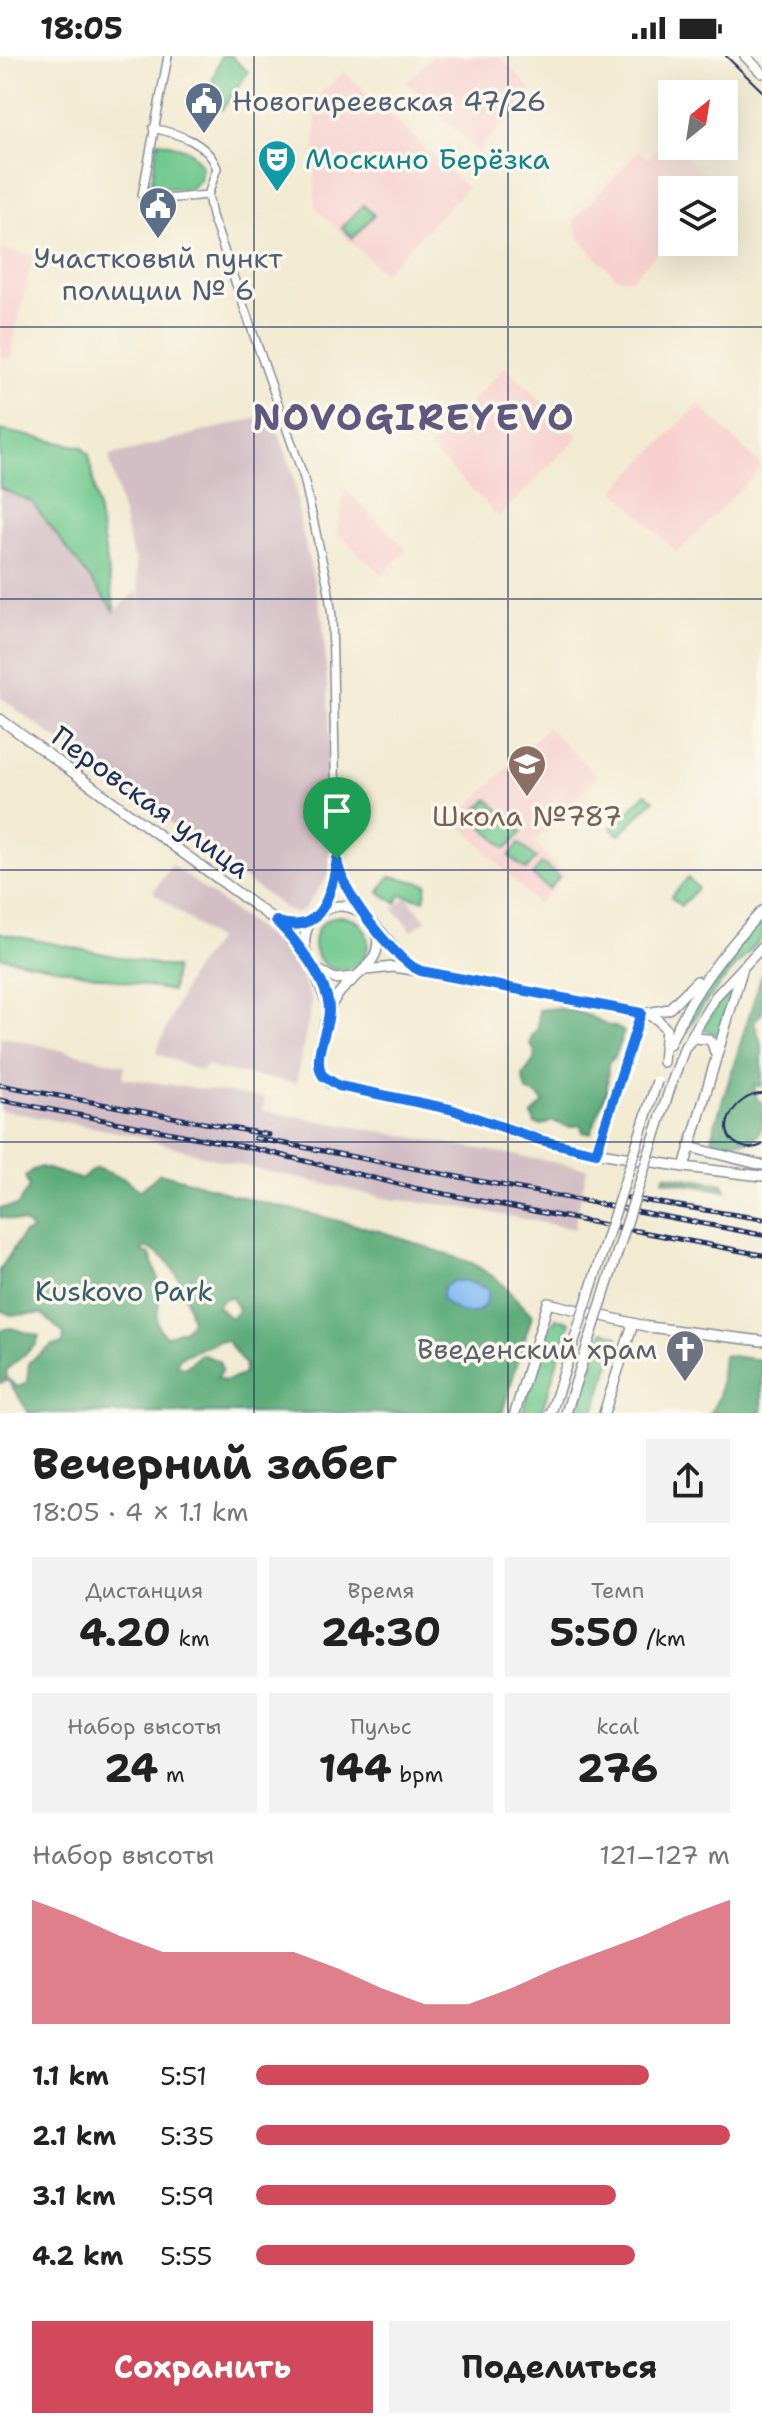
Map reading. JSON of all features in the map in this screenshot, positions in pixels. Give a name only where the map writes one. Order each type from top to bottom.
[{"type":"main road","points":[[745,56],[762,73]]},
{"type":"main road","name":"Перовская улица","points":[[0,719],[276,921],[310,963]]},
{"type":"main road","points":[[276,921],[294,925],[333,907],[348,906],[362,912],[407,962],[421,971]]},
{"type":"main road","points":[[310,963],[327,977],[335,979],[393,967],[641,1013],[656,1013],[674,1005],[762,911]]},
{"type":"main road","points":[[317,915],[304,940],[329,1009]]},
{"type":"main road","points":[[372,923],[378,949],[363,972],[339,993],[329,1009],[318,1062],[323,1076],[339,1086],[450,1109],[540,1140],[596,1153],[762,1176]]},
{"type":"main road","points":[[566,1413],[685,1047],[707,1008],[762,947]]},
{"type":"main road","points":[[551,1413],[663,1062],[689,1004],[722,954]]},
{"type":"main road","points":[[684,1167],[743,967]]},
{"type":"main road","points":[[641,1013],[658,1020],[666,1029],[663,1062]]},
{"type":"main road","points":[[596,1153],[641,1013]]},
{"type":"main road","points":[[685,1047],[693,1038],[704,1037],[712,1043],[714,1059]]},
{"type":"main road","points":[[689,1147],[762,1165]]},
{"type":"main road","points":[[515,1413],[548,1303],[633,1324],[762,1341]]},
{"type":"main road","points":[[604,1413],[633,1324]]},
{"type":"street","points":[[168,56],[142,196],[165,199],[208,195]]},
{"type":"street","points":[[153,128],[185,138],[213,156],[217,168],[208,195],[212,216],[304,478],[328,587],[334,675],[337,859],[332,886],[317,915]]},
{"type":"street","points":[[337,859],[341,875],[372,923]]},
{"type":"shaded area","points":[[432,56],[498,56],[533,90],[478,151],[407,83]]},
{"type":"shaded area","points":[[344,71],[467,188],[383,273],[315,208],[316,99]]},
{"type":"shaded area","points":[[658,147],[658,160],[690,160],[706,176],[658,176],[658,252],[632,279],[617,278],[579,239],[573,221],[639,151],[647,159]]},
{"type":"shaded area","points":[[0,249],[33,256],[10,359],[0,356]]},
{"type":"shaded area","points":[[505,366],[578,437],[499,517],[429,447]]},
{"type":"shaded area","points":[[699,404],[762,467],[677,553],[615,490]]},
{"type":"shaded area","points":[[272,414],[293,473],[301,527],[323,620],[329,717],[329,875],[304,909],[296,913],[287,910],[0,697],[0,488],[31,502],[115,612],[137,590],[143,627],[135,557],[109,456]]},
{"type":"shaded area","points":[[345,489],[407,550],[382,575],[337,532]]},
{"type":"shaded area","name":"Школа №787","points":[[547,727],[597,776],[534,842],[565,875],[537,904],[456,820]]},
{"type":"shaded area","points":[[172,865],[280,946],[300,974],[312,1002],[296,1083],[214,1069],[209,1065],[203,1067],[202,1072],[156,1053],[188,979],[216,940],[153,892]]},
{"type":"shaded area","points":[[407,897],[426,920],[412,931],[393,908]]},
{"type":"shaded area","points":[[0,1036],[125,1065],[123,1078],[265,1098],[263,1111],[587,1168],[574,1229],[456,1206],[389,1199],[214,1159],[134,1135],[0,1110]]},
{"type":"green space","points":[[221,56],[231,56],[248,72],[222,110],[206,100]]},
{"type":"green space","points":[[158,141],[184,148],[202,165],[200,180],[190,189],[151,187]]},
{"type":"green space","points":[[363,205],[374,215],[353,238],[342,228]]},
{"type":"green space","points":[[0,430],[82,447],[89,455],[115,612],[32,502],[0,488]]},
{"type":"green space","points":[[646,793],[654,800],[619,835],[611,828]]},
{"type":"green space","points":[[488,799],[522,832],[506,849],[472,816]]},
{"type":"green space","points":[[519,843],[536,858],[526,870],[509,856]]},
{"type":"green space","points":[[542,863],[559,877],[549,889],[532,875]]},
{"type":"green space","points":[[390,876],[427,884],[424,900],[401,895],[396,903],[379,892]]},
{"type":"green space","points":[[688,878],[698,888],[681,906],[671,897]]},
{"type":"green space","points":[[341,916],[360,924],[368,943],[360,962],[341,970],[322,962],[314,943],[322,924]]},
{"type":"green space","points":[[762,921],[762,938],[710,996],[684,1036],[681,1034],[717,974]]},
{"type":"green space","points":[[0,933],[175,968],[172,991],[0,957]]},
{"type":"green space","points":[[762,974],[762,1013],[754,1021],[762,1046],[762,1086],[754,1086],[757,1099],[762,1103],[762,1126],[758,1135],[750,1141],[716,1143],[711,1138]]},
{"type":"green space","points":[[731,987],[717,1038],[712,1032],[701,1030]]},
{"type":"green space","points":[[556,1008],[584,1014],[624,1032],[608,1064],[607,1090],[591,1133],[583,1132],[581,1125],[569,1127],[552,1121],[535,1124],[532,1115],[544,1102],[528,1092],[523,1075],[534,1060],[535,1051],[530,1044],[538,1028],[539,1010]]},
{"type":"green space","name":"Kuskovo Park","points":[[41,1167],[80,1179],[96,1168],[125,1179],[140,1191],[160,1173],[230,1194],[380,1231],[472,1263],[498,1280],[532,1315],[502,1413],[29,1413],[8,1380],[0,1383],[0,1330],[11,1328],[39,1336],[36,1345],[7,1369],[6,1378],[18,1387],[27,1382],[29,1362],[53,1345],[63,1344],[64,1334],[42,1314],[11,1315],[0,1310],[0,1270],[23,1234],[32,1231],[25,1223],[0,1217],[0,1208],[17,1206],[29,1187],[25,1177]],"holes":[[[145,1247],[156,1252],[178,1277],[192,1321],[185,1329],[166,1336],[158,1325],[160,1286],[150,1254],[142,1251]],[[453,1281],[466,1281],[488,1289],[483,1307],[471,1313],[456,1310],[442,1299]],[[232,1297],[239,1311],[231,1318],[217,1307],[223,1299]],[[218,1341],[227,1341],[245,1365],[243,1375],[225,1381],[217,1378],[222,1370],[219,1361],[201,1354],[186,1367],[176,1365],[180,1357]]]},
{"type":"green space","points":[[665,1175],[723,1184],[726,1191],[663,1180]]},
{"type":"green space","points":[[556,1318],[570,1322],[541,1413],[522,1413],[547,1332]]},
{"type":"green space","points":[[603,1331],[618,1336],[594,1413],[577,1413]]},
{"type":"green space","points":[[723,1355],[762,1360],[762,1413],[710,1413],[719,1397]]},
{"type":"water","points":[[453,1281],[466,1281],[488,1289],[483,1307],[464,1313],[442,1299],[443,1288]]},
{"type":"tram line","points":[[726,56],[762,91]]},
{"type":"tram line","points":[[762,1094],[743,1100],[730,1116],[727,1126],[734,1142],[749,1148],[762,1145]]},
{"type":"railway","points":[[0,1085],[269,1135]]},
{"type":"railway","points":[[0,1100],[256,1149],[414,1188],[762,1255]]},
{"type":"railway","points":[[255,1138],[762,1235]]},
{"type":"railway","points":[[628,1198],[762,1219]]},
{"type":"place","name":"Новогиреевская 47/26","points":[[204,135]]},
{"type":"place","name":"Москино Берёзка","points":[[277,193]]},
{"type":"place","name":"Участковый пункт полиции № 6","points":[[158,240]]},
{"type":"place","name":"Школа №787","points":[[527,798]]},
{"type":"place","name":"Введенский храм","points":[[685,1383]]},
{"type":"district","name":"NOVOGIREYEVO","points":[[414,417]]},
{"type":"route","points":[[337,859],[341,875],[362,909],[385,939],[413,967],[641,1013],[596,1153],[540,1140],[450,1109],[339,1086],[323,1076],[318,1062],[328,1005],[313,967],[276,921],[294,925],[314,918],[320,912],[332,886],[337,859]]}]
